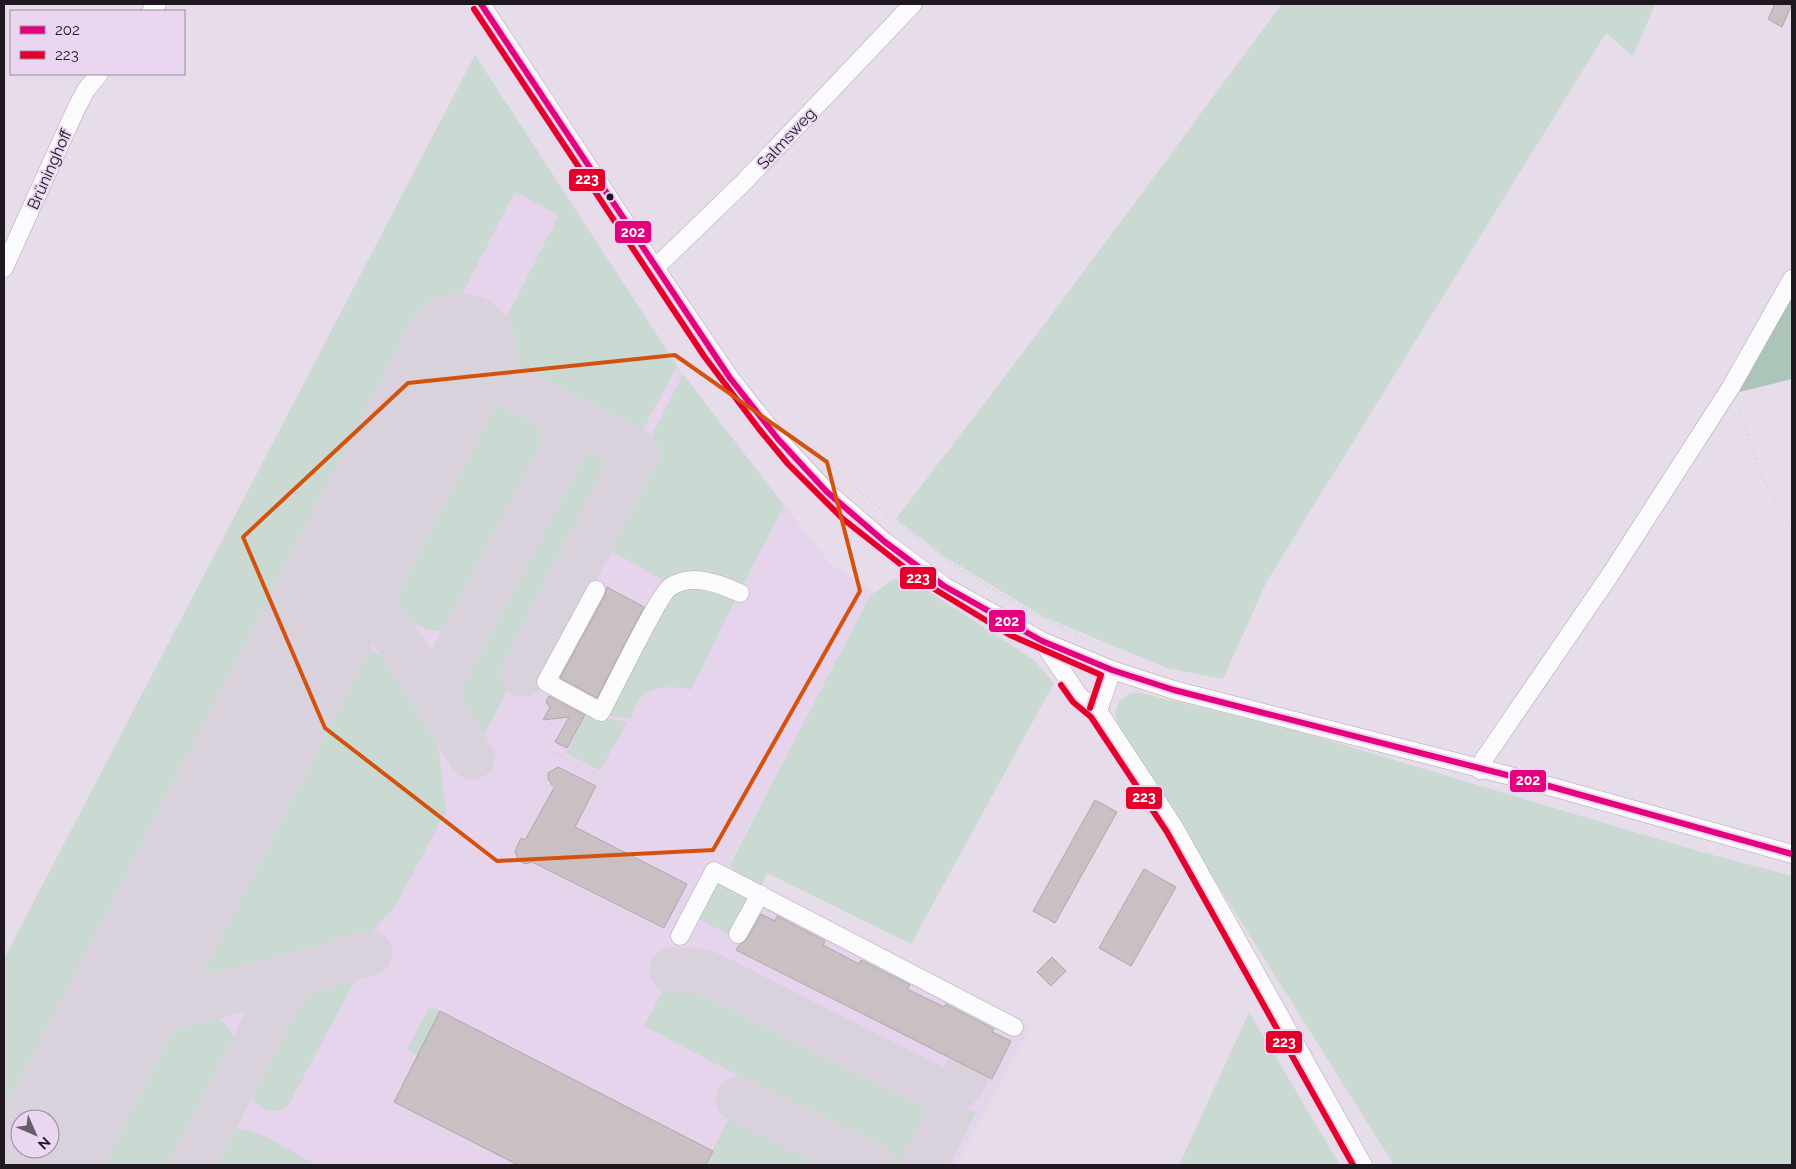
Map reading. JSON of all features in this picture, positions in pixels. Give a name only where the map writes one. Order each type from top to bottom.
[{"type":"street","points":[[480,4],[730,378],[778,439],[827,492],[885,542],[944,586],[1042,641],[1112,670],[1174,690],[1480,770],[1538,783],[1792,854]]},
{"type":"street","name":"Salmsweg","points":[[655,268],[744,182],[913,4]]},
{"type":"street","name":"Brüninghoff","points":[[4,268],[76,109],[86,90],[98,75]]},
{"type":"street","points":[[1480,770],[1484,759],[1610,575],[1731,387],[1792,278]]},
{"type":"street","points":[[596,590],[546,682],[601,712],[666,590],[687,581],[703,580],[740,593]]},
{"type":"street","points":[[1042,641],[1079,696],[1098,711],[1174,827],[1363,1165]]},
{"type":"street","points":[[1098,711],[1112,670]]},
{"type":"street","points":[[680,936],[714,871],[1014,1027]]},
{"type":"street","points":[[738,934],[760,894]]},
{"type":"path","points":[[1731,387],[1759,470],[1792,532]]},
{"type":"path","points":[[799,435],[841,476],[898,523],[960,570],[1056,625],[1091,641]]},
{"type":"path","points":[[552,719],[538,744],[620,788]]},
{"type":"path","points":[[554,753],[544,773],[547,783],[552,787],[554,786]]},
{"type":"path","points":[[532,787],[540,773],[544,773]]},
{"type":"highlighted area","points":[[675,355],[827,462],[860,591],[713,850],[497,861],[325,728],[243,537],[408,383]]},
{"type":"shaded area","points":[[1282,4],[1655,4],[1633,56],[1606,33],[1267,581],[1223,679],[1167,668],[1044,617],[944,556],[896,519],[1047,321]]},
{"type":"shaded area","points":[[475,55],[683,374],[831,565],[875,593],[727,866],[1030,1027],[956,1165],[4,1165],[4,959]]},
{"type":"shaded area","points":[[475,55],[677,366],[640,435],[635,438],[484,361],[559,215],[515,192],[38,1109],[10,1109],[10,1159],[12,1159],[9,1165],[4,1165],[4,959]]},
{"type":"shaded area","points":[[683,374],[784,506],[741,588],[668,583],[599,544],[601,534]]},
{"type":"shaded area","points":[[494,392],[529,408],[545,423],[549,433],[550,445],[547,460],[469,609],[458,621],[447,628],[437,631],[427,630],[409,618],[392,597],[381,576],[381,561],[457,412],[474,398]]},
{"type":"shaded area","points":[[583,438],[589,438],[621,453],[624,456],[625,464],[483,737],[459,701],[456,693],[455,676],[577,442]]},
{"type":"shaded area","points":[[894,579],[914,582],[1034,660],[1054,683],[911,944],[767,873],[761,887],[729,866],[870,596]]},
{"type":"shaded area","points":[[696,586],[737,596],[691,690],[672,687],[658,688],[646,693],[639,699],[630,719],[604,715],[671,594]]},
{"type":"shaded area","points":[[356,647],[372,650],[386,659],[432,732],[439,751],[446,812],[394,908],[369,935],[337,952],[234,982],[215,982],[197,973],[185,958],[182,942],[327,663],[340,651]]},
{"type":"shaded area","points":[[1132,693],[1142,693],[1304,733],[1698,851],[1792,876],[1792,1165],[1394,1165],[1118,726],[1117,706],[1122,699]]},
{"type":"shaded area","points":[[587,714],[627,722],[600,771],[566,753]]},
{"type":"shaded area","points":[[720,879],[752,895],[731,936],[699,919]]},
{"type":"shaded area","points":[[355,967],[358,969],[358,975],[289,1104],[277,1111],[271,1111],[260,1106],[250,1097],[247,1091],[248,1080],[294,990],[306,981]]},
{"type":"shaded area","points":[[692,984],[703,987],[926,1101],[933,1111],[934,1118],[917,1156],[906,1165],[892,1165],[743,1091],[744,1083],[739,1076],[644,1026],[665,986]]},
{"type":"shaded area","points":[[430,1006],[440,1011],[418,1055],[407,1049]]},
{"type":"shaded area","points":[[198,1012],[215,1016],[227,1026],[234,1041],[235,1059],[181,1165],[66,1165],[135,1033],[145,1027]]},
{"type":"shaded area","points":[[1249,1012],[1340,1165],[1179,1165]]},
{"type":"shaded area","points":[[734,1108],[814,1147],[819,1155],[819,1165],[705,1165]]},
{"type":"shaded area","points":[[966,1111],[976,1112],[949,1165],[934,1165],[957,1117]]},
{"type":"shaded area","points":[[236,1128],[254,1132],[265,1137],[317,1165],[202,1165],[214,1142],[223,1133]]},
{"type":"green space","points":[[1792,296],[1792,379],[1739,392]]},
{"type":"building","points":[[1775,4],[1792,4],[1782,27],[1768,19]]},
{"type":"building","points":[[607,587],[644,607],[597,698],[560,678],[605,595]]},
{"type":"building","points":[[549,696],[585,715],[567,748],[555,742],[569,717],[543,720],[550,707],[546,702]]},
{"type":"building","points":[[558,767],[596,786],[575,827],[687,884],[664,928],[532,862],[525,864],[518,860],[515,851],[521,838],[525,840],[554,788],[548,779],[548,773]]},
{"type":"building","points":[[1095,800],[1117,812],[1055,923],[1033,911]]},
{"type":"building","points":[[1144,869],[1176,887],[1131,966],[1099,948]]},
{"type":"building","points":[[761,914],[775,921],[777,916],[825,941],[823,945],[859,964],[861,960],[910,985],[907,989],[944,1007],[946,1004],[994,1029],[992,1032],[1011,1041],[992,1079],[736,950],[747,939]]},
{"type":"building","points":[[1052,957],[1066,971],[1051,986],[1037,972]]},
{"type":"building","points":[[440,1011],[713,1151],[706,1165],[518,1165],[394,1102]]},
{"type":"taxiway","points":[[432,405],[449,382],[459,376],[465,374],[486,376],[528,395],[552,410],[561,421],[564,434],[561,453],[443,677],[439,696],[444,712]]},
{"type":"taxiway","points":[[523,674],[637,452],[548,406]]},
{"type":"taxiway","points":[[360,545],[356,564],[360,581],[472,757]]},
{"type":"taxiway","points":[[313,636],[329,617],[337,611],[346,608],[364,608],[385,620]]},
{"type":"taxiway","points":[[155,943],[151,967],[156,986],[162,993],[182,1001],[195,1002],[301,973]]},
{"type":"taxiway","points":[[192,1165],[286,983],[301,973],[370,953]]},
{"type":"taxiway","points":[[672,970],[700,971],[713,976],[943,1092],[957,1088],[970,1067]]},
{"type":"taxiway","points":[[105,1040],[113,1031],[134,1019],[146,1014],[195,1002]]},
{"type":"taxiway","points":[[923,1165],[938,1138],[945,1119],[946,1109],[944,1100],[938,1091]]},
{"type":"taxiway","points":[[738,1099],[871,1165]]},
{"type":"runway","points":[[60,1127],[460,350]]},
{"type":"transit line","name":"202","points":[[481,4],[730,378],[778,439],[827,492],[885,542],[944,586],[1042,641],[1112,670],[1174,690],[1538,783],[1792,854]]},
{"type":"transit line","name":"223","points":[[474,9],[704,356],[788,464],[843,519],[923,582],[1010,635],[1101,675],[1090,708]]},
{"type":"transit line","name":"223","points":[[1061,685],[1073,702],[1091,717],[1167,832],[1353,1165]]}]
